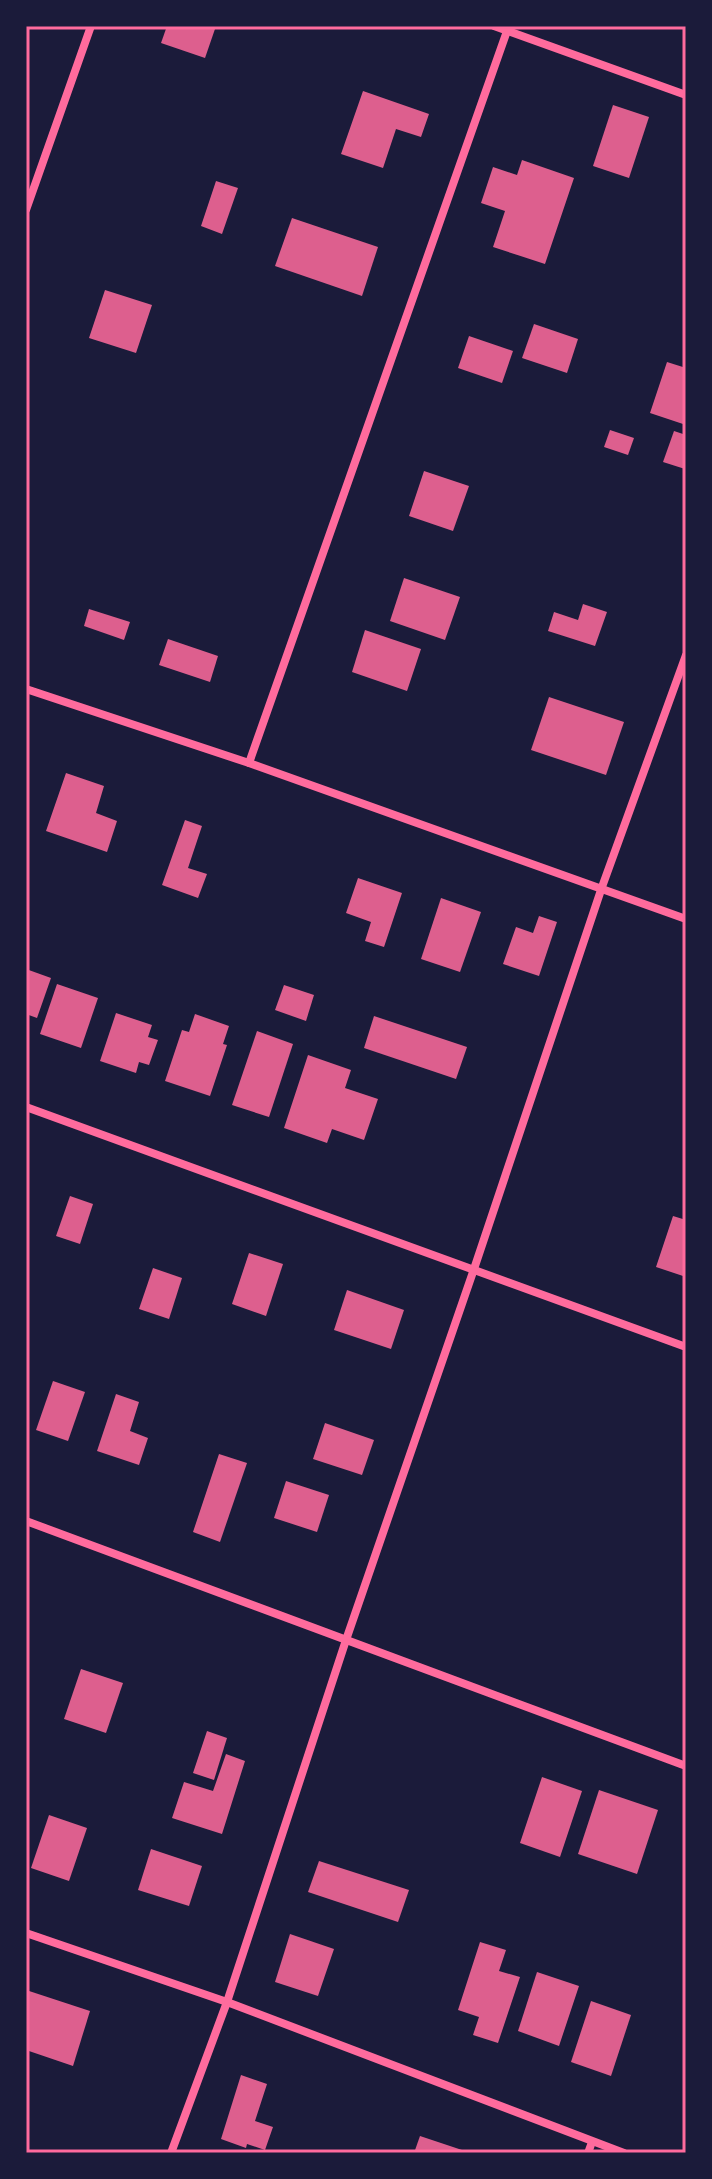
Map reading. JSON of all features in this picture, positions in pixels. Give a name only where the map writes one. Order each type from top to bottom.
[{"type":"street","points":[[26,210],[91,26]]},
{"type":"street","points":[[494,26],[686,95]]},
{"type":"street","points":[[249,763],[507,31]]},
{"type":"street","points":[[171,2153],[227,2002],[346,1640],[602,887],[686,655]]},
{"type":"street","points":[[26,689],[249,763],[686,919]]},
{"type":"street","points":[[26,1107],[686,1347]]},
{"type":"street","points":[[26,1521],[686,1766]]},
{"type":"street","points":[[26,1933],[227,2002],[624,2153]]},
{"type":"street","points":[[588,2153],[592,2142]]},
{"type":"building","points":[[167,26],[216,26],[205,58],[161,43]]},
{"type":"building","points":[[363,91],[429,114],[421,137],[396,129],[383,168],[341,154]]},
{"type":"building","points":[[613,105],[649,117],[629,178],[593,166]]},
{"type":"building","points":[[522,160],[574,178],[545,264],[493,247],[505,211],[481,203],[493,167],[517,175]]},
{"type":"building","points":[[216,181],[238,188],[222,234],[201,226]]},
{"type":"building","points":[[292,218],[378,247],[362,296],[275,266]]},
{"type":"building","points":[[105,290],[152,305],[136,353],[89,338]]},
{"type":"building","points":[[534,324],[578,339],[567,373],[522,358]]},
{"type":"building","points":[[469,336],[513,351],[502,383],[458,368]]},
{"type":"building","points":[[667,362],[686,368],[686,425],[650,413]]},
{"type":"building","points":[[610,430],[634,438],[628,455],[604,447]]},
{"type":"building","points":[[674,431],[686,435],[685,469],[663,462]]},
{"type":"building","points":[[424,471],[469,486],[453,531],[409,516]]},
{"type":"building","points":[[404,578],[460,597],[445,640],[390,621]]},
{"type":"building","points":[[583,604],[607,612],[595,646],[548,631],[554,612],[578,620]]},
{"type":"building","points":[[89,609],[130,622],[124,640],[84,626]]},
{"type":"building","points":[[365,630],[421,649],[407,691],[352,672]]},
{"type":"building","points":[[168,639],[218,656],[210,682],[159,665]]},
{"type":"building","points":[[549,697],[624,722],[606,775],[531,750]]},
{"type":"building","points":[[66,773],[104,786],[96,813],[117,821],[107,852],[46,831]]},
{"type":"building","points":[[185,820],[202,826],[188,868],[207,874],[198,898],[162,885]]},
{"type":"building","points":[[358,878],[402,893],[384,947],[365,941],[371,922],[346,913]]},
{"type":"building","points":[[441,898],[481,912],[460,972],[421,959]]},
{"type":"building","points":[[539,916],[557,922],[539,976],[503,964],[516,927],[533,933]]},
{"type":"building","points":[[26,969],[51,978],[37,1018],[26,1014]]},
{"type":"building","points":[[57,984],[98,998],[81,1048],[40,1034]]},
{"type":"building","points":[[284,985],[314,995],[306,1021],[275,1010]]},
{"type":"building","points":[[116,1013],[152,1025],[148,1037],[158,1040],[149,1065],[139,1062],[136,1073],[100,1061]]},
{"type":"building","points":[[195,1014],[229,1026],[223,1044],[227,1045],[210,1096],[165,1081],[182,1030],[189,1032]]},
{"type":"building","points":[[374,1016],[467,1047],[456,1079],[364,1048]]},
{"type":"building","points":[[257,1031],[293,1044],[269,1117],[232,1105]]},
{"type":"building","points":[[308,1055],[351,1070],[345,1088],[378,1099],[364,1140],[332,1129],[327,1143],[284,1128]]},
{"type":"building","points":[[70,1196],[93,1204],[80,1244],[56,1236]]},
{"type":"building","points":[[673,1216],[686,1220],[686,1277],[656,1267]]},
{"type":"building","points":[[249,1253],[283,1264],[266,1316],[232,1304]]},
{"type":"building","points":[[153,1268],[182,1278],[169,1319],[139,1309]]},
{"type":"building","points":[[347,1290],[404,1310],[391,1349],[334,1330]]},
{"type":"building","points":[[53,1381],[85,1392],[68,1441],[36,1430]]},
{"type":"building","points":[[116,1394],[139,1402],[130,1431],[148,1438],[139,1465],[97,1451]]},
{"type":"building","points":[[325,1423],[374,1440],[362,1475],[313,1459]]},
{"type":"building","points":[[219,1454],[247,1463],[220,1542],[193,1532]]},
{"type":"building","points":[[286,1481],[329,1495],[317,1532],[274,1518]]},
{"type":"building","points":[[81,1669],[123,1683],[106,1733],[64,1719]]},
{"type":"building","points":[[207,1731],[227,1738],[214,1780],[193,1773]]},
{"type":"building","points":[[226,1754],[245,1761],[222,1834],[172,1818],[184,1782],[213,1791]]},
{"type":"building","points":[[542,1777],[582,1791],[560,1857],[520,1843]]},
{"type":"building","points":[[599,1790],[658,1810],[637,1874],[578,1854]]},
{"type":"building","points":[[49,1815],[87,1828],[69,1881],[31,1868]]},
{"type":"building","points":[[151,1849],[202,1866],[189,1906],[138,1890]]},
{"type":"building","points":[[319,1861],[409,1890],[398,1922],[308,1892]]},
{"type":"building","points":[[290,1934],[334,1949],[318,1996],[275,1982]]},
{"type":"building","points":[[480,1942],[506,1950],[499,1971],[520,1977],[498,2043],[473,2035],[479,2017],[458,2010]]},
{"type":"building","points":[[537,1972],[579,1986],[559,2046],[518,2031]]},
{"type":"building","points":[[26,1990],[90,2011],[73,2066],[26,2050]]},
{"type":"building","points":[[591,2001],[631,2015],[611,2076],[571,2062]]},
{"type":"building","points":[[241,2075],[267,2084],[255,2121],[273,2127],[265,2150],[247,2144],[246,2148],[221,2139]]},
{"type":"building","points":[[420,2136],[468,2152],[468,2153],[414,2153]]}]
